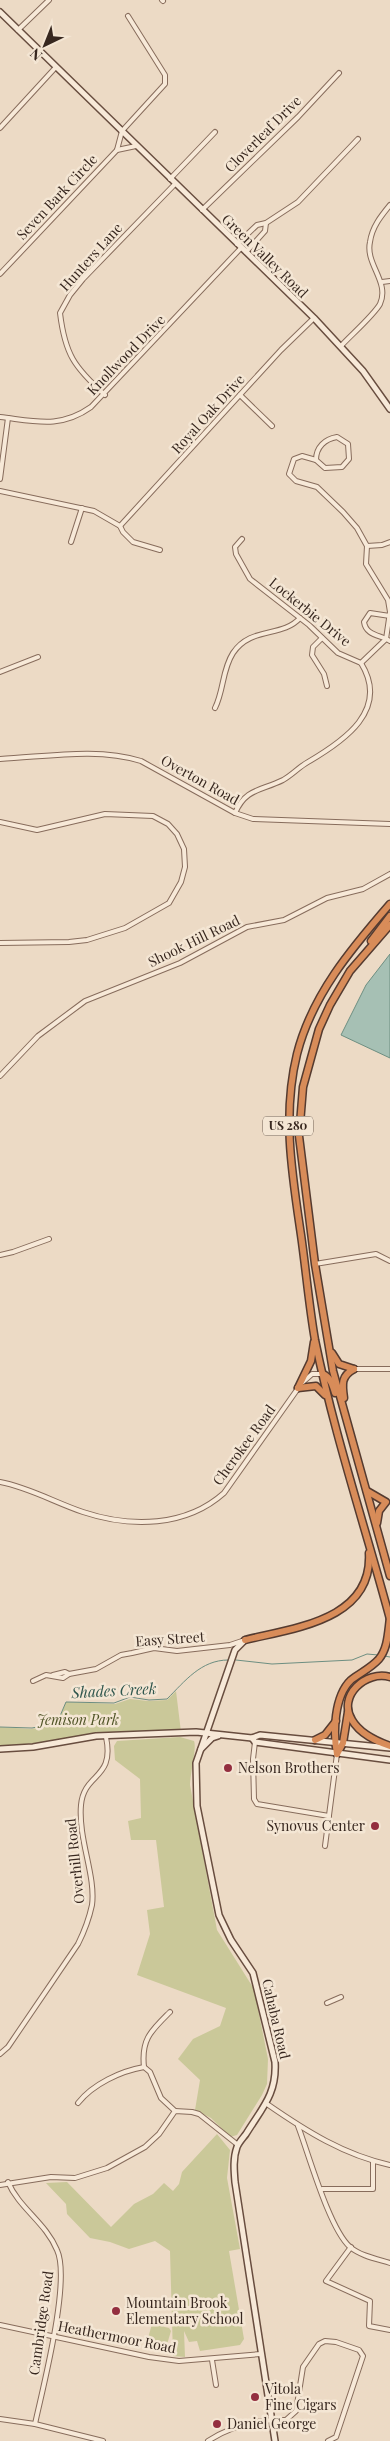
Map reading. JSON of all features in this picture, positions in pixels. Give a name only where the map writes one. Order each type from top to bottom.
[{"type":"highway","name":"US 280","points":[[390,904],[336,969],[313,1010],[298,1054],[291,1086],[288,1125],[290,1157],[315,1339],[328,1399],[390,1619]]},
{"type":"highway","points":[[350,971],[390,916]]},
{"type":"highway","name":"US 280","points":[[390,924],[350,971],[330,1005],[319,1029],[303,1087],[299,1136],[315,1264],[330,1349],[346,1416],[390,1576]]},
{"type":"highway","points":[[298,1388],[311,1361],[315,1339]]},
{"type":"highway","points":[[330,1349],[339,1364],[354,1369]]},
{"type":"highway","points":[[346,1416],[343,1380],[347,1373],[354,1369]]},
{"type":"highway","points":[[323,1374],[332,1383],[354,1454],[362,1472]]},
{"type":"highway","points":[[298,1388],[316,1386],[328,1399]]},
{"type":"highway","points":[[367,1491],[386,1502],[379,1511],[377,1526]]},
{"type":"highway","points":[[245,1640],[312,1624],[334,1615],[347,1605],[356,1595],[367,1576],[369,1560],[368,1539]]},
{"type":"highway","points":[[337,1754],[335,1742],[340,1699],[345,1687],[378,1659],[385,1648],[390,1619]]},
{"type":"highway","points":[[337,1754],[343,1743],[351,1695],[359,1683],[374,1676],[390,1677]]},
{"type":"highway","points":[[348,1709],[351,1720],[360,1729],[373,1739],[390,1747]]},
{"type":"highway","points":[[315,1740],[325,1735],[337,1720]]},
{"type":"street","points":[[18,30],[49,0]]},
{"type":"street","name":"Green Valley Road","points":[[0,12],[314,318],[341,346],[390,409]]},
{"type":"street","points":[[122,131],[163,88],[166,80],[128,16]]},
{"type":"street","points":[[0,128],[56,67]]},
{"type":"street","name":"Cloverleaf Drive","points":[[202,210],[286,129],[339,73]]},
{"type":"street","name":"Seven Bark Circle","points":[[0,274],[117,150],[122,131]]},
{"type":"street","name":"Hunters Lane","points":[[105,395],[81,373],[71,359],[60,313],[70,295],[215,132]]},
{"type":"street","points":[[241,248],[257,225],[266,223],[298,202],[358,139]]},
{"type":"street","points":[[117,150],[136,146]]},
{"type":"street","points":[[341,346],[380,304],[382,282],[371,257],[369,243],[378,221],[390,205]]},
{"type":"street","points":[[241,248],[265,231],[266,223]]},
{"type":"street","name":"Knollwood Drive","points":[[0,417],[43,423],[67,420],[80,415],[105,395],[241,248]]},
{"type":"street","points":[[382,282],[390,281]]},
{"type":"street","name":"Royal Oak Drive","points":[[120,526],[281,350],[314,318]]},
{"type":"street","name":"Green Valley Road","points":[[374,386],[390,414]]},
{"type":"street","points":[[240,394],[272,426]]},
{"type":"street","points":[[0,479],[8,418]]},
{"type":"street","points":[[235,813],[240,800],[247,794],[283,780],[339,743],[356,727],[370,698],[370,684],[361,663],[388,640],[388,600],[366,564],[367,546],[357,528],[317,487],[296,481],[289,474],[294,459],[302,456],[316,460],[326,468],[342,467],[350,455],[348,444],[337,437],[325,441],[316,454],[316,460]]},
{"type":"street","points":[[0,491],[94,511],[120,526],[133,542],[160,550]]},
{"type":"street","points":[[71,542],[82,508]]},
{"type":"street","name":"Lockerbie Drive","points":[[242,539],[235,547],[236,554],[250,579],[300,618],[338,653],[361,663]]},
{"type":"street","points":[[367,546],[382,546],[390,542]]},
{"type":"street","points":[[388,640],[382,639],[368,631],[364,622],[370,613],[389,616]]},
{"type":"street","points":[[215,708],[220,697],[220,684],[225,671],[233,653],[241,644],[261,632],[292,627],[300,618]]},
{"type":"street","points":[[322,638],[313,647],[312,655],[324,674],[327,686]]},
{"type":"street","points":[[0,672],[38,657]]},
{"type":"street","name":"Overton Road","points":[[0,759],[76,755],[126,756],[166,773],[235,813],[260,821],[390,824]]},
{"type":"street","points":[[0,822],[36,830],[52,828],[104,814],[153,816],[168,824],[177,834],[184,848],[185,867],[181,882],[169,903],[125,928],[69,942],[0,943]]},
{"type":"street","name":"Shook Hill Road","points":[[0,1076],[38,1036],[85,1001],[180,963],[246,927],[284,920],[327,898],[363,889],[390,874]]},
{"type":"street","points":[[0,1255],[14,1252],[48,1238]]},
{"type":"street","points":[[315,1264],[376,1254],[390,1261]]},
{"type":"street","points":[[354,1369],[390,1369]]},
{"type":"street","name":"Cherokee Road","points":[[0,1482],[84,1513],[114,1520],[151,1522],[178,1519],[210,1506],[224,1492],[307,1377],[312,1374],[323,1374]]},
{"type":"street","name":"Easy Street","points":[[33,1681],[46,1675],[63,1678],[69,1674],[96,1669],[121,1655],[132,1652],[154,1648],[186,1650],[230,1645],[245,1640]]},
{"type":"street","name":"Cahaba Road","points":[[245,1640],[236,1650],[199,1751],[194,1773],[197,1806],[219,1915],[231,1940],[253,1973],[275,2062],[276,2075],[267,2104],[260,2110],[238,2145],[234,2163],[235,2182],[275,2441]]},
{"type":"street","points":[[0,1749],[33,1747],[106,1736],[176,1733],[223,1735],[337,1754],[390,1760]]},
{"type":"street","points":[[199,1751],[212,1738],[223,1735]]},
{"type":"street","points":[[329,1816],[257,1804],[254,1799],[254,1740],[260,1735],[390,1747]]},
{"type":"street","name":"Overhill Road","points":[[0,2054],[8,2047],[78,1944],[86,1927],[92,1896],[80,1830],[81,1803],[86,1791],[108,1763],[109,1749],[106,1736]]},
{"type":"street","points":[[324,1846],[337,1754]]},
{"type":"street","points":[[328,2004],[341,1997]]},
{"type":"street","points":[[170,2012],[153,2028],[144,2042],[142,2051],[144,2067],[150,2072],[161,2098],[175,2111],[192,2112],[214,2125],[238,2145]]},
{"type":"street","points":[[78,2104],[83,2097],[112,2078],[129,2070],[144,2067]]},
{"type":"street","points":[[267,2104],[298,2126],[347,2153],[373,2162],[390,2165]]},
{"type":"street","points":[[0,2185],[8,2182],[51,2176],[75,2178],[107,2168],[145,2147],[159,2134],[175,2111]]},
{"type":"street","points":[[298,2126],[338,2232],[351,2247],[367,2256],[390,2263]]},
{"type":"street","points":[[322,2190],[373,2190],[373,2162]]},
{"type":"street","name":"Cambridge Road","points":[[8,2182],[13,2194],[46,2229],[58,2251],[61,2278],[54,2337],[35,2424]]},
{"type":"street","points":[[351,2247],[326,2281],[370,2301],[369,2326],[390,2330]]},
{"type":"street","name":"Heathermoor Road","points":[[0,2325],[148,2357],[179,2361],[212,2360],[261,2354]]},
{"type":"street","points":[[208,2441],[224,2431],[271,2419],[286,2420],[296,2410],[303,2367],[319,2344],[325,2341],[336,2342],[359,2350],[363,2356],[336,2437],[328,2441]]},
{"type":"street","points":[[212,2360],[216,2385]]},
{"type":"street","points":[[0,2418],[35,2424],[102,2441]]},
{"type":"green space","name":"Jemison Park","points":[[176,1691],[181,1732],[148,1730],[0,1747],[0,1727],[31,1729],[57,1724],[66,1702],[115,1704],[130,1699],[148,1701],[167,1700]]},
{"type":"green space","points":[[180,1737],[194,1741],[195,1744],[190,1785],[217,1930],[254,1989],[268,2059],[267,2084],[262,2095],[237,2135],[230,2137],[211,2118],[195,2110],[200,2080],[178,2059],[193,2039],[220,2026],[226,2008],[137,1975],[150,1934],[147,1910],[164,1907],[156,1840],[131,1840],[128,1821],[141,1818],[140,1779],[115,1760],[114,1746],[117,1741]]},
{"type":"green space","points":[[217,2134],[230,2150],[227,2178],[240,2249],[229,2251],[244,2339],[240,2345],[200,2351],[197,2341],[189,2342],[184,2331],[185,2357],[173,2356],[170,2251],[155,2241],[129,2249],[110,2242],[90,2238],[67,2214],[66,2204],[46,2183],[67,2182],[111,2227],[134,2204],[153,2194],[164,2183],[173,2191],[179,2184],[182,2172]]},
{"type":"green space","points":[[152,2324],[169,2328],[171,2331],[165,2351],[147,2348],[146,2345]]},
{"type":"shaded area","points":[[390,954],[390,1058],[341,1035],[366,985]]},
{"type":"waterway","name":"Shades Creek","points":[[236,1660],[272,1664],[352,1660],[367,1654],[378,1655]]},
{"type":"waterway","name":"Shades Creek","points":[[384,1656],[390,1657]]},
{"type":"waterway","name":"Shades Creek","points":[[0,1727],[32,1728],[57,1723],[66,1702],[114,1703],[130,1697],[149,1700],[167,1699],[194,1673],[210,1664],[228,1660]]},
{"type":"place","name":"Nelson Brothers","points":[[228,1768]]},
{"type":"place","name":"Synovus Center","points":[[375,1826]]},
{"type":"place","name":"Mountain Brook Elementary School","points":[[116,2311]]},
{"type":"place","name":"Vitola Fine Cigars","points":[[255,2397]]},
{"type":"place","name":"Daniel George","points":[[217,2424]]}]
